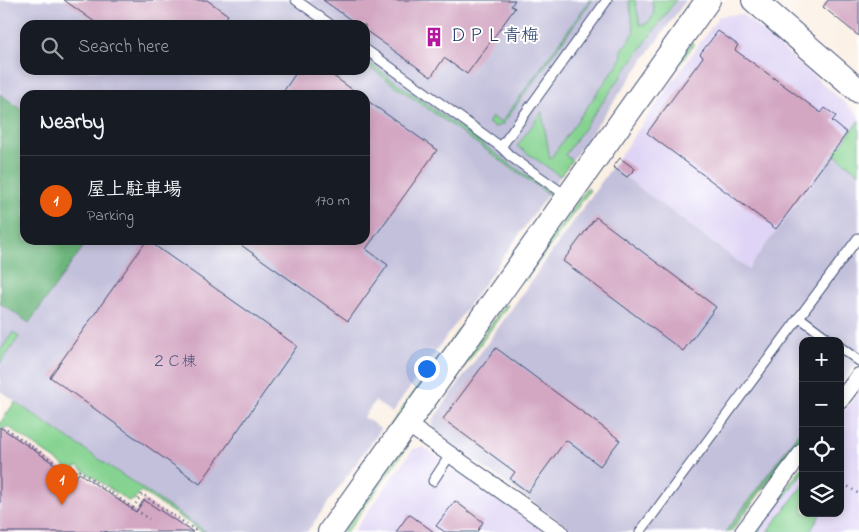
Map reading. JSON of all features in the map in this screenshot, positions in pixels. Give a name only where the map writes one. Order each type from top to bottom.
[{"type":"street","points":[[330,532],[708,0]]},
{"type":"street","points":[[754,0],[859,91]]},
{"type":"street","points":[[844,396],[859,376]]},
{"type":"street","points":[[407,424],[560,532]]},
{"type":"street","points":[[743,532],[799,456]]},
{"type":"lane","points":[[296,0],[324,20]]},
{"type":"lane","points":[[501,147],[607,0]]},
{"type":"lane","points":[[370,53],[568,197]]},
{"type":"lane","points":[[640,532],[858,238]]},
{"type":"lane","points":[[799,317],[826,337]]},
{"type":"lane","points":[[844,350],[859,361]]},
{"type":"lane","points":[[433,481],[450,455]]},
{"type":"path","points":[[7,429],[74,475],[77,470],[149,519]]},
{"type":"path","points":[[844,485],[859,494]]},
{"type":"path","points":[[133,508],[142,494],[198,532]]},
{"type":"shaded area","points":[[0,0],[686,0],[392,413],[375,401],[364,417],[381,429],[307,532],[206,532],[0,391]]},
{"type":"shaded area","points":[[742,14],[859,115],[859,120],[748,269],[612,167],[719,16]]},
{"type":"shaded area","points":[[859,120],[859,360],[844,380],[844,337],[799,337],[799,440],[731,532],[575,532],[434,432],[432,421],[612,167],[748,269]]},
{"type":"shaded area","points":[[859,391],[859,532],[754,532],[799,471],[799,517],[844,517],[844,411]]},
{"type":"shaded area","points":[[424,447],[544,532],[353,532],[413,449]]},
{"type":"green space","points":[[590,0],[592,0],[502,125],[494,127],[488,123],[492,117],[501,123]]},
{"type":"green space","points":[[629,0],[635,0],[640,25],[648,23],[654,14],[652,0],[676,0],[565,155],[572,160],[560,176],[517,146],[542,112],[550,159],[622,58],[621,51],[634,33]]},
{"type":"green space","points":[[691,41],[694,44],[647,110],[644,108]]},
{"type":"green space","points":[[370,64],[549,192],[548,194],[370,68]]},
{"type":"green space","points":[[0,94],[20,108],[20,245],[84,245],[29,323],[0,303]]},
{"type":"green space","points":[[859,120],[859,173],[834,154]]},
{"type":"green space","points":[[587,188],[590,190],[525,281],[522,279]]},
{"type":"green space","points":[[522,241],[524,242],[379,446],[377,444]]},
{"type":"green space","points":[[505,304],[508,305],[429,417],[426,415]]},
{"type":"green space","points":[[13,332],[19,337],[0,364],[0,351]]},
{"type":"green space","points":[[15,402],[206,532],[202,532],[141,491],[134,500],[128,501],[77,466],[73,472],[7,426],[0,436],[0,423]]},
{"type":"green space","points":[[799,432],[799,440],[731,532],[725,532]]},
{"type":"green space","points":[[405,445],[408,446],[347,532],[342,532]]},
{"type":"green space","points":[[799,471],[799,477],[758,532],[754,532]]},
{"type":"green space","points":[[799,490],[799,517],[819,517],[810,532],[767,532]]},
{"type":"building","points":[[64,0],[207,0],[228,15],[224,20],[92,20]]},
{"type":"building","name":"ＤＰＬ青梅","points":[[323,0],[515,0],[511,6],[515,8],[467,74],[444,58],[431,77],[370,34],[370,20],[351,20]]},
{"type":"building","points":[[828,0],[859,0],[859,36],[823,7]]},
{"type":"building","points":[[718,31],[738,45],[735,50],[821,113],[825,108],[836,116],[832,121],[847,133],[776,229],[647,133],[703,57],[700,54]]},
{"type":"building","points":[[295,75],[332,75],[353,90],[284,90]]},
{"type":"building","points":[[370,103],[437,150],[370,243]]},
{"type":"building","points":[[620,158],[635,169],[627,177],[613,167]]},
{"type":"building","points":[[596,217],[716,307],[683,351],[563,261]]},
{"type":"building","points":[[143,245],[154,245],[297,346],[200,484],[50,377]]},
{"type":"building","points":[[241,245],[369,245],[366,249],[388,265],[348,321]]},
{"type":"building","points":[[496,348],[620,440],[600,466],[566,440],[528,492],[510,479],[515,472],[443,419]]},
{"type":"building","points":[[0,427],[75,478],[79,473],[136,512],[144,500],[193,532],[0,532]]},
{"type":"building","points":[[455,501],[483,522],[477,532],[445,532],[436,526]]},
{"type":"building","points":[[409,514],[434,532],[396,532]]},
{"type":"place","name":"ＤＰＬ青梅","points":[[434,37]]},
{"type":"place","name":"屋上駐車場","points":[[62,505]]}]
